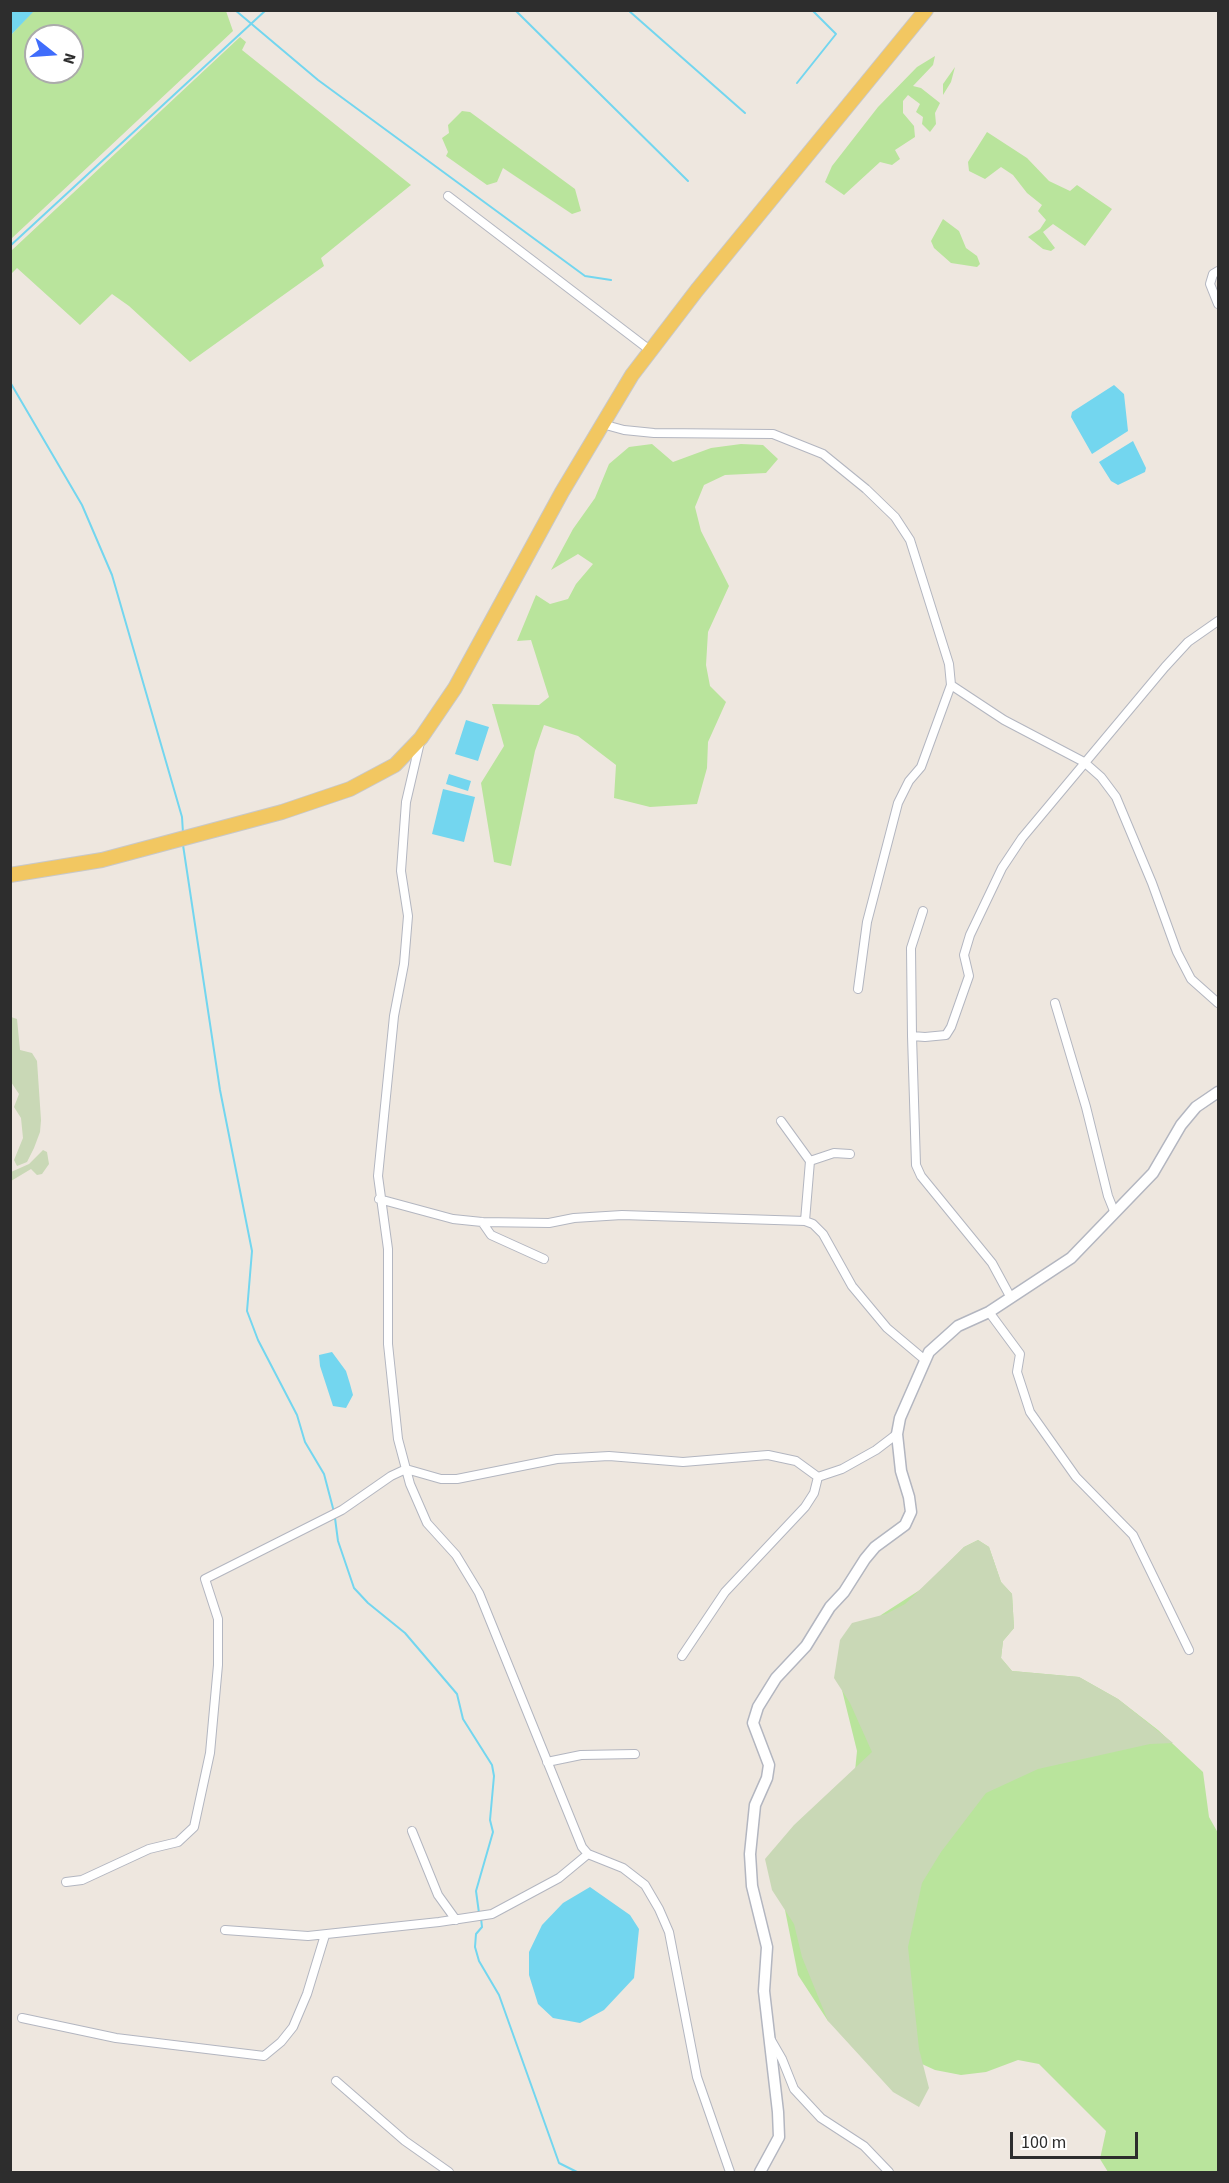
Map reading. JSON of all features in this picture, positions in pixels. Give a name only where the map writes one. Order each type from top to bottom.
[{"type":"main road","points":[[10,875],[102,860],[282,812],[350,789],[395,765],[421,738],[455,688],[602,424],[651,351],[697,290],[926,10]]},
{"type":"street","points":[[448,196],[651,351]]},
{"type":"street","points":[[1218,271],[1213,274],[1210,284],[1218,304]]},
{"type":"street","points":[[602,424],[624,430],[654,433],[773,434],[823,454],[866,489],[895,517],[910,540],[949,664],[951,685],[921,767],[909,781],[898,803],[867,922],[858,989]]},
{"type":"street","points":[[912,1036],[946,1035],[951,1027],[969,976],[964,955],[979,914],[1002,868],[1022,838],[1084,762],[1188,642],[1218,621]]},
{"type":"street","points":[[951,685],[1004,720],[1084,762],[1101,777],[1116,797],[1152,883],[1177,952],[1191,979],[1218,1003]]},
{"type":"street","points":[[421,738],[406,802],[401,871],[408,916],[404,964],[394,1016],[378,1176],[379,1199],[388,1249],[388,1344],[398,1439],[406,1469],[427,1523],[456,1555],[479,1593],[582,1847],[588,1854],[623,1868],[645,1885],[659,1909],[669,1932],[697,2077],[730,2172]]},
{"type":"street","points":[[923,911],[911,948],[916,1165],[921,1176],[992,1263],[1011,1298]]},
{"type":"street","points":[[1055,1003],[1114,1211]]},
{"type":"street","points":[[760,2172],[779,2137],[764,1991],[767,1947],[752,1886],[750,1854],[755,1805],[767,1778],[769,1765],[753,1723],[765,1692],[806,1646],[830,1606],[850,1584],[855,1572],[875,1546],[905,1525],[910,1512],[909,1497],[901,1471],[897,1434],[900,1418],[929,1352],[958,1326],[989,1312],[1071,1258],[1153,1173],[1181,1125],[1196,1107],[1218,1092]]},
{"type":"street","points":[[781,1121],[810,1161],[805,1221]]},
{"type":"street","points":[[810,1161],[834,1154],[850,1154]]},
{"type":"street","points":[[379,1199],[453,1219],[482,1222],[549,1223],[574,1218],[622,1215],[805,1221],[813,1224],[823,1234],[852,1286],[887,1328],[925,1360]]},
{"type":"street","points":[[482,1222],[491,1234],[544,1259]]},
{"type":"street","points":[[989,1312],[1020,1354],[1017,1372],[1030,1412],[1076,1477],[1133,1535],[1189,1650]]},
{"type":"street","points":[[818,1477],[842,1468],[876,1450],[897,1434]]},
{"type":"street","points":[[66,1882],[82,1880],[149,1849],[178,1842],[194,1827],[210,1753],[218,1665],[218,1619],[205,1579],[342,1510],[391,1476],[406,1469],[441,1479],[457,1479],[557,1459],[609,1456],[683,1462],[768,1455],[796,1461],[818,1477]]},
{"type":"street","points":[[682,1656],[725,1592],[806,1507],[814,1493],[818,1477]]},
{"type":"street","points":[[547,1762],[580,1755],[635,1754]]},
{"type":"street","points":[[412,1831],[438,1895],[456,1920]]},
{"type":"street","points":[[225,1930],[249,1934],[325,1935],[492,1914],[559,1878],[588,1854]]},
{"type":"street","points":[[22,2018],[116,2038],[264,2056],[281,2042],[293,2027],[307,1994],[325,1935]]},
{"type":"street","points":[[770,2040],[783,2059],[794,2090],[821,2118],[864,2146],[890,2172]]},
{"type":"street","points":[[336,2081],[405,2141],[449,2172]]},
{"type":"green space","points":[[34,10],[226,11],[233,31],[11,239],[11,35]]},
{"type":"green space","points":[[240,37],[246,42],[242,50],[411,185],[321,258],[324,266],[190,362],[129,306],[112,294],[80,325],[17,268],[11,274],[11,251]]},
{"type":"green space","points":[[935,56],[933,65],[913,86],[921,88],[940,103],[935,113],[936,124],[930,132],[922,124],[923,117],[916,112],[920,104],[908,95],[903,101],[903,113],[914,126],[915,137],[895,150],[900,159],[892,165],[880,162],[844,195],[825,182],[832,166],[878,107],[917,67]]},
{"type":"green space","points":[[955,67],[951,82],[943,95],[943,84]]},
{"type":"green space","points":[[462,111],[470,112],[575,189],[581,211],[572,214],[503,168],[497,182],[487,185],[446,156],[448,152],[442,138],[449,133],[448,125]]},
{"type":"green space","points":[[987,132],[1027,158],[1049,181],[1070,191],[1077,185],[1112,209],[1085,246],[1053,224],[1043,232],[1055,248],[1051,251],[1043,249],[1028,237],[1040,229],[1046,220],[1038,211],[1042,205],[1027,193],[1013,175],[1001,167],[985,179],[969,171],[968,162]]},
{"type":"green space","points":[[943,219],[959,231],[966,248],[977,256],[980,264],[977,267],[951,263],[934,248],[931,241]]},
{"type":"green space","points":[[652,444],[673,462],[711,448],[741,444],[763,445],[778,459],[766,473],[725,475],[704,485],[695,507],[701,531],[729,586],[708,632],[706,665],[710,686],[726,702],[708,742],[707,768],[697,804],[650,807],[614,798],[616,765],[578,736],[544,725],[535,751],[511,866],[494,862],[481,783],[504,746],[492,704],[539,705],[549,697],[531,640],[517,641],[536,595],[550,604],[568,599],[576,584],[593,564],[578,554],[551,570],[573,529],[595,498],[609,464],[629,447]]},
{"type":"green space","points":[[11,1017],[17,1019],[20,1050],[32,1053],[37,1061],[41,1120],[40,1132],[27,1162],[17,1166],[14,1160],[23,1138],[21,1118],[14,1107],[19,1094],[11,1082]]},
{"type":"green space","points":[[43,1150],[47,1152],[49,1164],[42,1174],[37,1175],[31,1169],[11,1181],[11,1172],[29,1164]]},
{"type":"green space","points":[[978,1540],[989,1547],[1001,1582],[1012,1594],[1014,1628],[1003,1641],[1001,1658],[1012,1671],[1079,1677],[1118,1699],[1158,1730],[1203,1772],[1209,1817],[1218,1833],[1218,2172],[1108,2172],[1100,2159],[1106,2131],[1039,2064],[1018,2060],[986,2072],[961,2075],[935,2070],[828,2021],[798,1975],[785,1910],[799,1843],[822,1801],[855,1771],[857,1751],[842,1690],[881,1615],[926,1586],[964,1547]]},
{"type":"green space","points":[[978,1540],[989,1547],[1001,1582],[1012,1594],[1014,1628],[1003,1641],[1001,1658],[1012,1671],[1079,1677],[1118,1699],[1173,1743],[1150,1744],[1038,1769],[986,1793],[941,1852],[922,1883],[908,1947],[919,2049],[929,2088],[919,2107],[893,2092],[828,2021],[802,1957],[794,1924],[772,1890],[765,1859],[794,1825],[872,1752],[850,1703],[834,1678],[840,1640],[852,1623],[886,1614],[905,1604],[964,1547]]},
{"type":"water","points":[[10,11],[34,11],[11,35]]},
{"type":"water","points":[[1114,385],[1124,394],[1128,431],[1092,454],[1071,417],[1072,412]]},
{"type":"water","points":[[1133,441],[1146,468],[1145,472],[1118,485],[1111,481],[1099,462]]},
{"type":"water","points":[[466,720],[489,727],[478,761],[455,754]]},
{"type":"water","points":[[449,774],[471,781],[468,791],[446,784]]},
{"type":"water","points":[[443,789],[475,797],[464,842],[432,834]]},
{"type":"water","points":[[332,1352],[346,1371],[353,1395],[346,1408],[333,1406],[320,1366],[319,1355]]},
{"type":"water","points":[[590,1887],[630,1915],[639,1929],[634,1978],[604,2010],[580,2023],[553,2018],[538,2004],[529,1975],[529,1952],[542,1925],[563,1903]]},
{"type":"waterway","points":[[235,10],[318,80],[585,276],[611,280]]},
{"type":"waterway","points":[[10,246],[266,10]]},
{"type":"waterway","points":[[515,10],[688,181]]},
{"type":"waterway","points":[[628,10],[745,113]]},
{"type":"waterway","points":[[797,83],[836,34],[812,10]]},
{"type":"waterway","points":[[10,382],[82,505],[112,575],[182,817],[183,833]]},
{"type":"waterway","points":[[183,845],[220,1090],[252,1251],[247,1311],[258,1340],[297,1415],[305,1442],[324,1474],[334,1512]]},
{"type":"waterway","points":[[335,1518],[338,1541],[354,1588],[368,1603],[405,1633],[457,1694],[463,1719],[492,1765],[494,1776],[490,1820],[493,1832],[476,1891],[479,1913]]},
{"type":"waterway","points":[[481,1918],[482,1927],[476,1934],[475,1947],[479,1961],[499,1995],[559,2163],[577,2172]]}]
